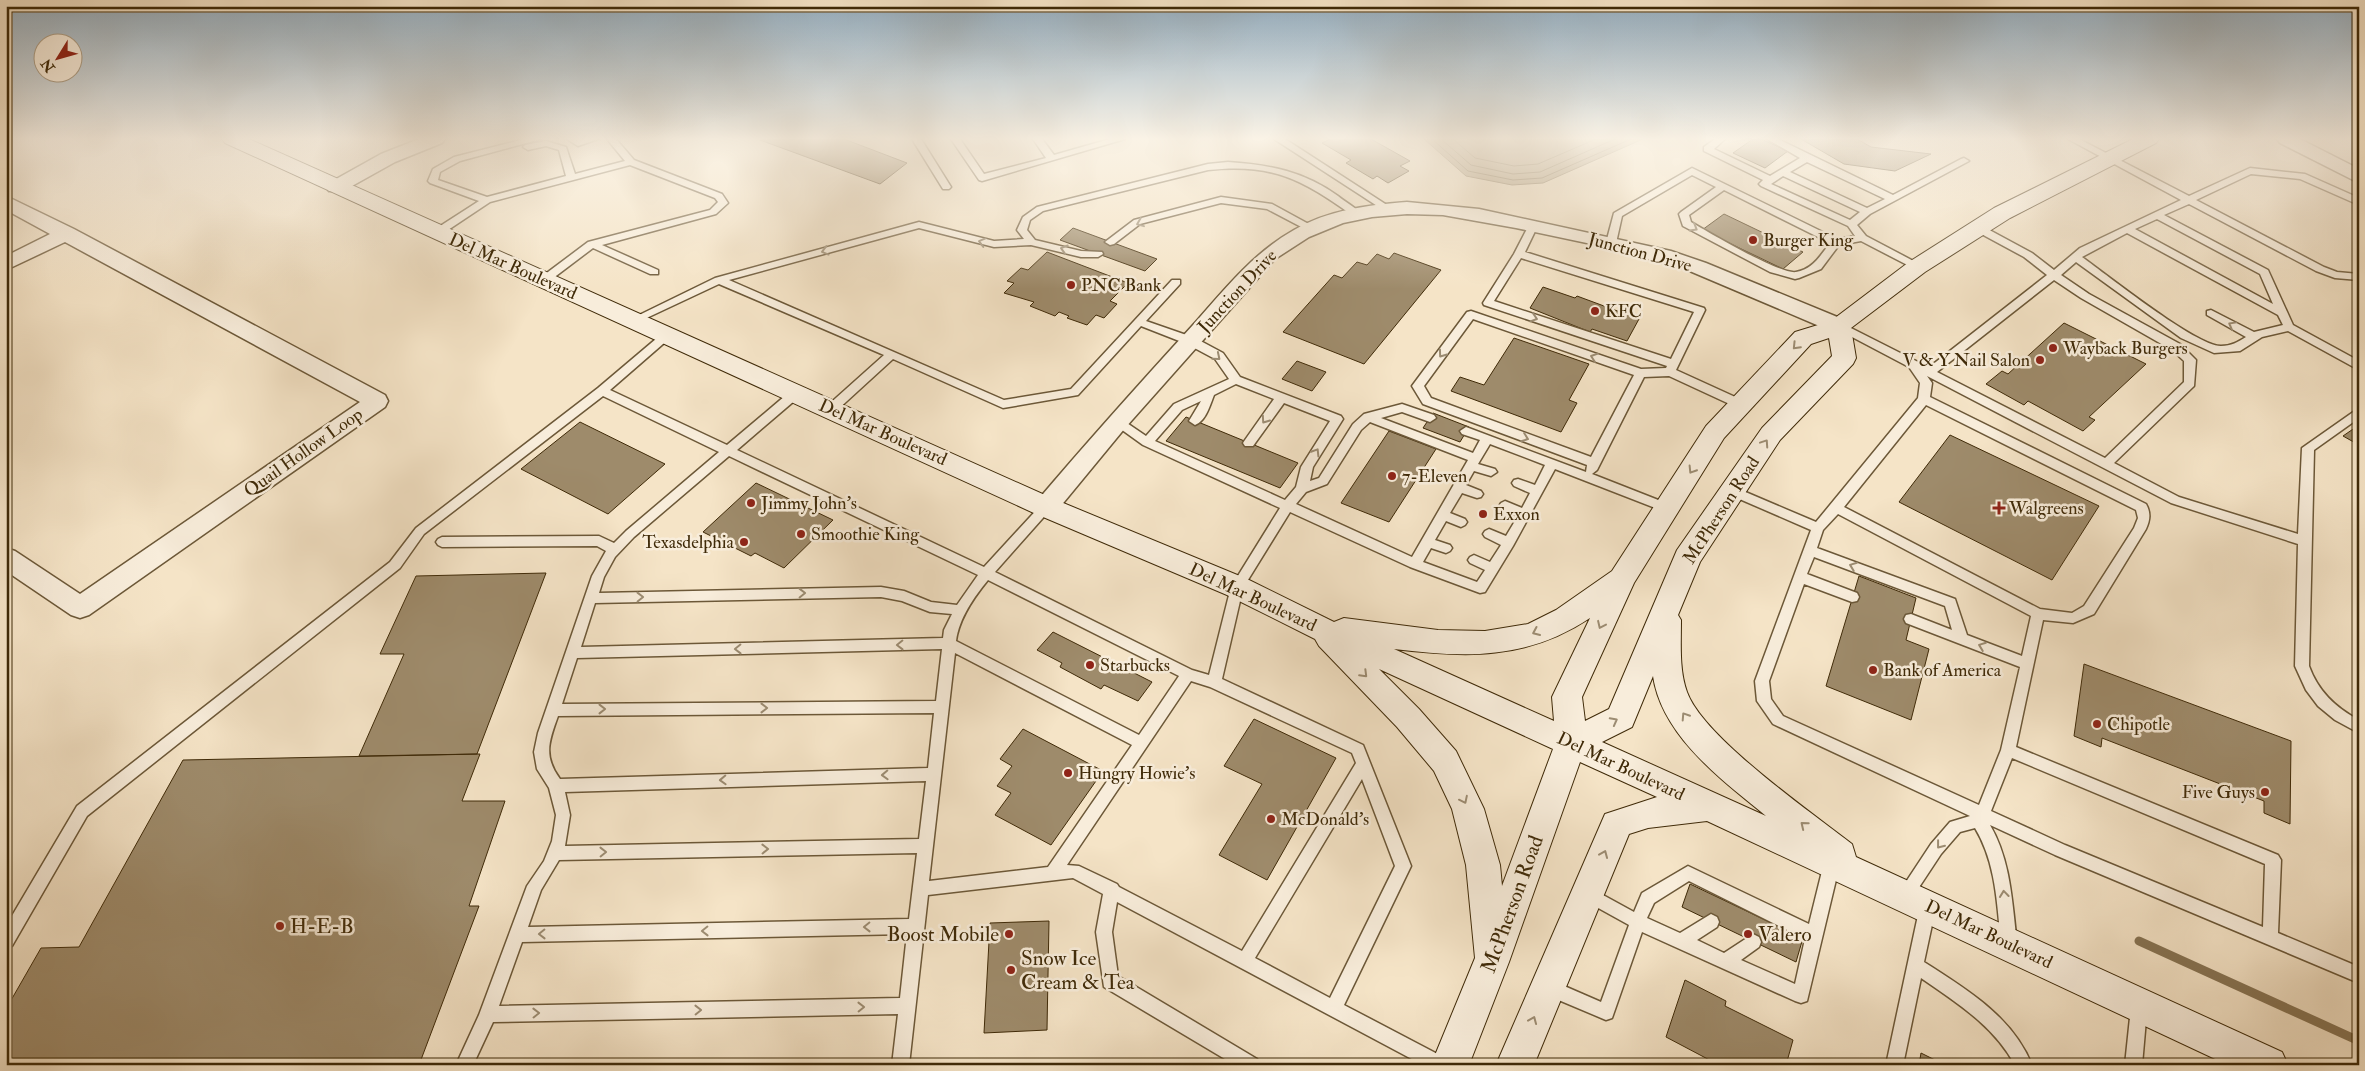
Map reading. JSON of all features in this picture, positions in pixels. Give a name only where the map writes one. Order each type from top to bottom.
[{"type":"main road","name":"Del Mar Boulevard","points":[[340,189],[1046,506],[1237,587],[1317,627],[2009,943],[2269,1065]]},
{"type":"main road","name":"McPherson Road","points":[[1450,1065],[1491,962],[1570,743],[1567,697],[1622,579],[1715,432],[1802,338],[1839,326],[1917,267],[1978,228],[2052,189]]},
{"type":"main road","name":"McPherson Road","points":[[1570,743],[1621,718],[1687,558],[1771,434],[1844,358],[1839,326]]},
{"type":"main road","points":[[1317,627],[1447,642],[1497,642],[1532,635],[1563,619],[1622,579]]},
{"type":"main road","points":[[1666,610],[1668,665],[1673,696],[1686,719],[1715,752],[1868,879]]},
{"type":"main road","points":[[1317,627],[1408,718],[1445,761],[1468,808],[1483,865],[1491,962]]},
{"type":"main road","points":[[1514,1065],[1617,824],[1648,813],[1708,806]]},
{"type":"street","name":"Quail Hollow Loop","points":[[6,202],[67,233],[377,401],[80,608],[6,558]]},
{"type":"street","name":"Junction Drive","points":[[1046,506],[1117,422],[1268,254],[1288,239],[1311,228],[1356,214],[1388,209],[1441,208],[1468,211],[1611,243],[1680,260],[1839,326]]},
{"type":"street","points":[[6,264],[67,233]]},
{"type":"lane","points":[[456,189],[487,200]]},
{"type":"lane","points":[[438,232],[487,200],[529,189]]},
{"type":"lane","points":[[544,280],[592,244],[713,212],[723,203],[719,196],[701,189]]},
{"type":"lane","points":[[1031,242],[1022,230],[1026,219],[1040,209],[1123,189]]},
{"type":"lane","points":[[1321,189],[1356,214]]},
{"type":"lane","points":[[1357,189],[1388,209]]},
{"type":"lane","points":[[1611,243],[1616,215],[1661,189]]},
{"type":"lane","points":[[1719,189],[1684,214],[1686,224],[1774,270],[1795,276],[1817,267],[1836,242]]},
{"type":"lane","points":[[1726,189],[1836,242],[1862,238]]},
{"type":"lane","points":[[1775,189],[1851,224],[1862,238],[1917,267]]},
{"type":"lane","points":[[1818,189],[1867,212]]},
{"type":"lane","points":[[1873,189],[1892,198]]},
{"type":"lane","points":[[1851,224],[1867,212],[1910,189]]},
{"type":"lane","points":[[2166,189],[2320,269],[2335,274],[2359,277]]},
{"type":"lane","points":[[1917,366],[1935,369],[2089,248],[2212,189]]},
{"type":"lane","points":[[2330,189],[2359,202]]},
{"type":"lane","points":[[1110,242],[1138,222],[1221,200],[1270,206],[1311,228]]},
{"type":"lane","points":[[2156,215],[2264,272],[2289,327],[2359,366]]},
{"type":"lane","points":[[634,320],[719,280],[919,225],[994,244],[1031,242],[1081,254],[1098,254]]},
{"type":"lane","points":[[1533,225],[1519,254],[1488,303],[1672,368],[1740,404]]},
{"type":"lane","points":[[1978,228],[2028,255],[2086,296],[2176,347],[2190,360],[2190,383],[2106,464]]},
{"type":"lane","points":[[2127,229],[2282,313]]},
{"type":"lane","points":[[592,244],[654,272]]},
{"type":"lane","points":[[2089,248],[2100,253]]},
{"type":"lane","points":[[1519,254],[1700,310],[1672,368]]},
{"type":"lane","points":[[2076,257],[2185,336],[2218,350],[2236,348],[2254,337],[2289,327]]},
{"type":"lane","points":[[719,280],[1003,404],[1074,392],[1176,282]]},
{"type":"lane","points":[[1594,463],[1427,401],[1418,386],[1471,314],[1640,373],[1672,368]]},
{"type":"lane","points":[[2211,314],[2254,337]]},
{"type":"lane","points":[[1139,322],[1191,341],[1219,356],[1236,380],[1338,418],[1307,467],[1302,488],[1288,506],[1237,587],[1214,682]]},
{"type":"lane","points":[[1839,326],[2175,500],[2304,541]]},
{"type":"lane","points":[[6,941],[82,812],[395,565],[420,531],[602,390],[667,335]]},
{"type":"lane","points":[[831,409],[892,354]]},
{"type":"lane","points":[[1917,366],[1926,383],[1924,400],[1818,528],[1762,681],[1764,701],[1778,720],[1981,817],[2359,974]]},
{"type":"lane","points":[[1587,477],[1640,373]]},
{"type":"lane","points":[[1147,442],[1178,407],[1236,380]]},
{"type":"lane","points":[[602,390],[988,574],[1188,674],[1214,682],[1358,749],[1402,866],[1334,1008]]},
{"type":"lane","points":[[1195,421],[1203,410],[1210,391]]},
{"type":"lane","points":[[464,1065],[487,1014],[535,886],[549,866],[560,841],[562,815],[556,786],[544,769],[541,752],[553,710],[598,576],[615,550],[630,534],[796,393]]},
{"type":"lane","points":[[1249,443],[1281,398]]},
{"type":"lane","points":[[1836,508],[2038,614],[2074,618],[2088,610],[2140,529],[2144,518],[2142,507],[1924,400]]},
{"type":"lane","points":[[1302,488],[1323,481],[1357,427],[1368,417],[1402,408],[1430,418]]},
{"type":"lane","points":[[2359,412],[2308,448],[2302,666],[2307,681],[2319,698],[2335,712],[2359,727]]},
{"type":"lane","points":[[1368,417],[1473,462],[1491,472]]},
{"type":"lane","points":[[1117,422],[1147,442],[1172,448],[1227,472],[1288,506],[1415,564],[1480,588],[1509,543],[1552,464]]},
{"type":"lane","points":[[1466,431],[1667,508]]},
{"type":"lane","points":[[1415,564],[1487,438]]},
{"type":"lane","points":[[1518,483],[1538,491]]},
{"type":"lane","points":[[1459,487],[1478,494]]},
{"type":"lane","points":[[1732,490],[1818,528]]},
{"type":"lane","points":[[900,1065],[951,630],[959,610],[1046,506]]},
{"type":"lane","points":[[1505,506],[1525,514]]},
{"type":"lane","points":[[1443,515],[1461,522]]},
{"type":"lane","points":[[1489,534],[1509,543]]},
{"type":"lane","points":[[442,542],[599,540],[615,550]]},
{"type":"lane","points":[[1428,542],[1446,548]]},
{"type":"lane","points":[[1810,550],[1950,603],[1962,639]]},
{"type":"lane","points":[[1474,560],[1493,568]]},
{"type":"lane","points":[[1801,577],[1852,598]]},
{"type":"lane","points":[[591,598],[881,592],[904,596],[930,607],[959,610]]},
{"type":"lane","points":[[2009,943],[2002,880],[1993,844],[1981,817],[2008,750],[2038,614]]},
{"type":"lane","points":[[1911,619],[2027,664]]},
{"type":"lane","points":[[572,653],[949,644],[1141,743]]},
{"type":"lane","points":[[1053,873],[1188,674]]},
{"type":"lane","points":[[553,710],[942,707]]},
{"type":"lane","points":[[2008,750],[2273,860],[2270,938]]},
{"type":"lane","points":[[1246,961],[1363,764]]},
{"type":"lane","points":[[556,786],[934,774]]},
{"type":"lane","points":[[1894,1065],[1915,965],[1917,901],[1936,849],[1955,826],[1981,817]]},
{"type":"lane","points":[[554,854],[926,846]]},
{"type":"lane","points":[[1587,894],[1638,922],[1801,995],[1832,863]]},
{"type":"lane","points":[[920,890],[1074,871],[1112,889],[1440,1065]]},
{"type":"lane","points":[[1547,986],[1606,1012],[1648,898],[1688,874],[1737,902],[1778,922],[1814,935]]},
{"type":"lane","points":[[1112,889],[1104,932],[1110,981],[1251,1065]]},
{"type":"lane","points":[[1682,941],[1712,922]]},
{"type":"lane","points":[[516,935],[916,926]]},
{"type":"lane","points":[[1726,961],[1753,942]]},
{"type":"lane","points":[[1915,965],[1988,1014],[2014,1043],[2024,1065]]},
{"type":"lane","points":[[2133,1065],[2140,1004]]},
{"type":"lane","points":[[487,1014],[907,1006]]},
{"type":"building","points":[[1724,214],[1803,252],[1783,269],[1702,230]]},
{"type":"building","points":[[1073,228],[1157,259],[1145,271],[1060,240]]},
{"type":"building","points":[[1047,252],[1128,283],[1110,301],[1117,304],[1104,318],[1096,315],[1087,325],[1067,318],[1069,316],[1059,312],[1055,316],[1030,306],[1034,302],[1004,293],[1014,283],[1007,281],[1021,268],[1028,270]]},
{"type":"building","points":[[1394,253],[1441,270],[1364,364],[1283,332],[1334,275],[1342,278],[1357,262],[1367,265],[1377,254],[1389,259]]},
{"type":"building","points":[[1543,287],[1575,298],[1577,296],[1639,319],[1627,341],[1592,329],[1590,332],[1530,308]]},
{"type":"building","points":[[2064,323],[2146,364],[2089,417],[2095,420],[2083,431],[2028,401],[2024,405],[1986,384],[2002,371],[2008,374]]},
{"type":"building","points":[[1514,338],[1589,364],[1569,400],[1577,403],[1561,432],[1451,391],[1460,377],[1484,385]]},
{"type":"building","points":[[1297,361],[1326,372],[1312,391],[1282,379]]},
{"type":"building","points":[[1433,413],[1469,427],[1460,442],[1423,428]]},
{"type":"building","points":[[1186,417],[1298,463],[1280,488],[1166,441]]},
{"type":"building","points":[[580,422],[665,464],[608,514],[521,469]]},
{"type":"building","points":[[2359,425],[2359,445],[2343,436]]},
{"type":"building","points":[[1389,431],[1436,449],[1389,522],[1341,503]]},
{"type":"building","points":[[1950,435],[2099,506],[2052,580],[1899,502]]},
{"type":"building","points":[[756,483],[833,520],[784,568],[755,553],[751,556],[703,532]]},
{"type":"building","points":[[546,573],[477,754],[359,756],[404,654],[380,654],[416,576]]},
{"type":"building","points":[[1859,576],[1916,598],[1906,640],[1929,649],[1911,720],[1826,686]]},
{"type":"building","name":"Starbucks","points":[[1053,632],[1152,682],[1138,701],[1104,685],[1101,689],[1060,667],[1062,663],[1037,650]]},
{"type":"building","points":[[2084,664],[2291,741],[2290,824],[2264,813],[2264,801],[2102,738],[2101,747],[2074,736]]},
{"type":"building","name":"McDonald's","points":[[1254,719],[1336,758],[1267,880],[1219,855],[1262,784],[1224,766]]},
{"type":"building","points":[[1023,729],[1103,771],[1051,845],[995,815],[1011,793],[997,786],[1012,766],[1000,759]]},
{"type":"building","name":"H-E-B","points":[[480,754],[462,801],[505,801],[469,906],[479,906],[419,1065],[6,1065],[6,1009],[41,948],[79,947],[183,760]]},
{"type":"building","points":[[1690,884],[1803,938],[1796,962],[1682,907]]},
{"type":"building","points":[[1049,921],[1047,1030],[984,1033],[990,923]]},
{"type":"building","points":[[1685,980],[1726,1001],[1725,1006],[1793,1040],[1786,1065],[1719,1065],[1666,1037]]},
{"type":"building","points":[[1921,1053],[1945,1065],[1919,1065]]},
{"type":"waterway","points":[[2139,941],[2359,1041]]},
{"type":"place","name":"Burger King","points":[[1753,240]]},
{"type":"place","name":"PNC Bank","points":[[1071,285]]},
{"type":"place","name":"KFC","points":[[1595,311]]},
{"type":"place","name":"Wayback Burgers","points":[[2053,348]]},
{"type":"place","name":"V & Y Nail Salon","points":[[2040,360]]},
{"type":"place","name":"7-Eleven","points":[[1392,476]]},
{"type":"place","name":"Jimmy John's","points":[[751,503]]},
{"type":"place","name":"Walgreens","points":[[1999,508]]},
{"type":"place","name":"Exxon","points":[[1483,514]]},
{"type":"place","name":"Smoothie King","points":[[801,534]]},
{"type":"place","name":"Texasdelphia","points":[[744,542]]},
{"type":"place","name":"Starbucks","points":[[1090,665]]},
{"type":"place","name":"Bank of America","points":[[1873,670]]},
{"type":"place","name":"Chipotle","points":[[2097,724]]},
{"type":"place","name":"Hungry Howie's","points":[[1068,773]]},
{"type":"place","name":"Five Guys","points":[[2265,792]]},
{"type":"place","name":"McDonald's","points":[[1271,819]]},
{"type":"place","name":"H-E-B","points":[[280,926]]},
{"type":"place","name":"Boost Mobile","points":[[1009,934]]},
{"type":"place","name":"Valero","points":[[1748,934]]},
{"type":"place","name":"Snow Ice Cream & Tea","points":[[1011,970]]}]
